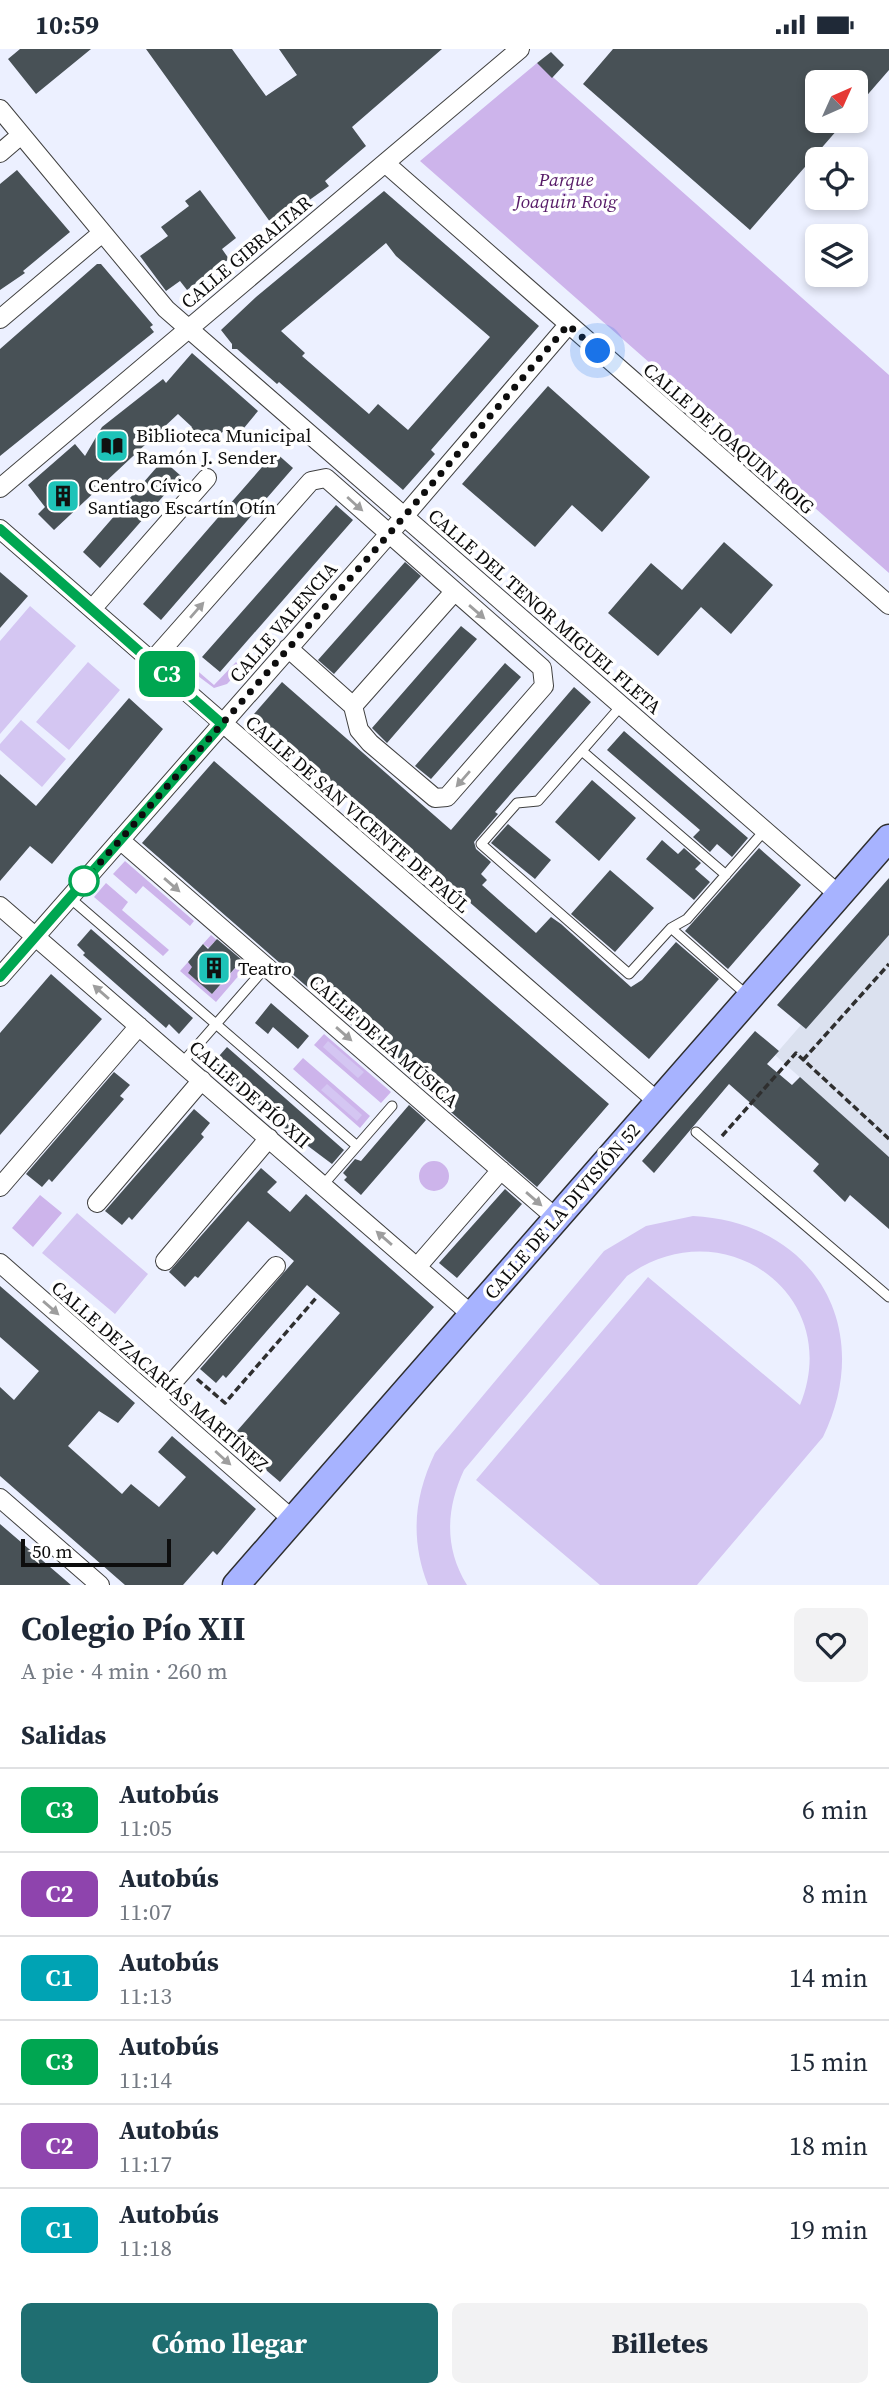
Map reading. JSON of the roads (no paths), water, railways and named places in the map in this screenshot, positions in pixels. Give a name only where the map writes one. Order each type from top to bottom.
[{"type":"main road","name":"CALLE DE LA DIVISIÓN 52","points":[[236,1585],[889,838]]},
{"type":"street","name":"CALLE GIBRALTAR","points":[[0,488],[520,49]]},
{"type":"street","name":"CALLE DEL TENOR MIGUEL FLETA","points":[[0,109],[166,309],[839,895]]},
{"type":"street","points":[[0,153],[21,135]]},
{"type":"street","name":"CALLE DE JOAQUIN ROIG","points":[[385,163],[889,605]]},
{"type":"street","points":[[0,319],[102,233]]},
{"type":"street","name":"CALLE VALENCIA","points":[[0,977],[404,517],[568,325]]},
{"type":"street","points":[[92,609],[208,478]]},
{"type":"street","points":[[152,661],[316,478],[326,478],[542,668],[544,686],[447,797],[435,798],[370,743],[359,730],[353,706],[288,648]]},
{"type":"street","name":"CALLE DE SAN VICENTE DE PAÚL","points":[[0,529],[658,1102]]},
{"type":"street","points":[[353,706],[454,592]]},
{"type":"street","name":"CALLE DE LA MÚSICA","points":[[120,840],[556,1219]]},
{"type":"street","name":"CALLE DE PÍO XII","points":[[0,906],[472,1315]]},
{"type":"street","points":[[0,1187],[139,1026]]},
{"type":"street","points":[[97,1203],[202,1080]]},
{"type":"street","points":[[165,1261],[269,1138]]},
{"type":"street","points":[[417,1267],[501,1170]]},
{"type":"street","name":"CALLE DE ZACARÍAS MARTÍNEZ","points":[[0,1263],[293,1520]]},
{"type":"street","points":[[157,1400],[276,1266]]},
{"type":"street","points":[[0,1498],[100,1585]]},
{"type":"lane","points":[[621,706],[538,801],[517,803],[481,843],[629,974],[671,928],[687,919],[765,830]]},
{"type":"lane","points":[[582,751],[726,874]]},
{"type":"lane","points":[[70,898],[357,1146]]},
{"type":"lane","points":[[671,928],[750,997]]},
{"type":"lane","points":[[182,1063],[266,967]]},
{"type":"lane","points":[[323,1185],[391,1106]]},
{"type":"lane","points":[[696,1132],[889,1297]]},
{"type":"place","name":"Biblioteca Municipal Ramón J. Sender","points":[[112,446]]},
{"type":"place","name":"Centro Cívico Santiago Escartín Otín","points":[[63,496]]},
{"type":"place","name":"Teatro","points":[[214,968]]},
{"type":"park label","name":"Parque Joaquin Roig","points":[[566,190]]}]
